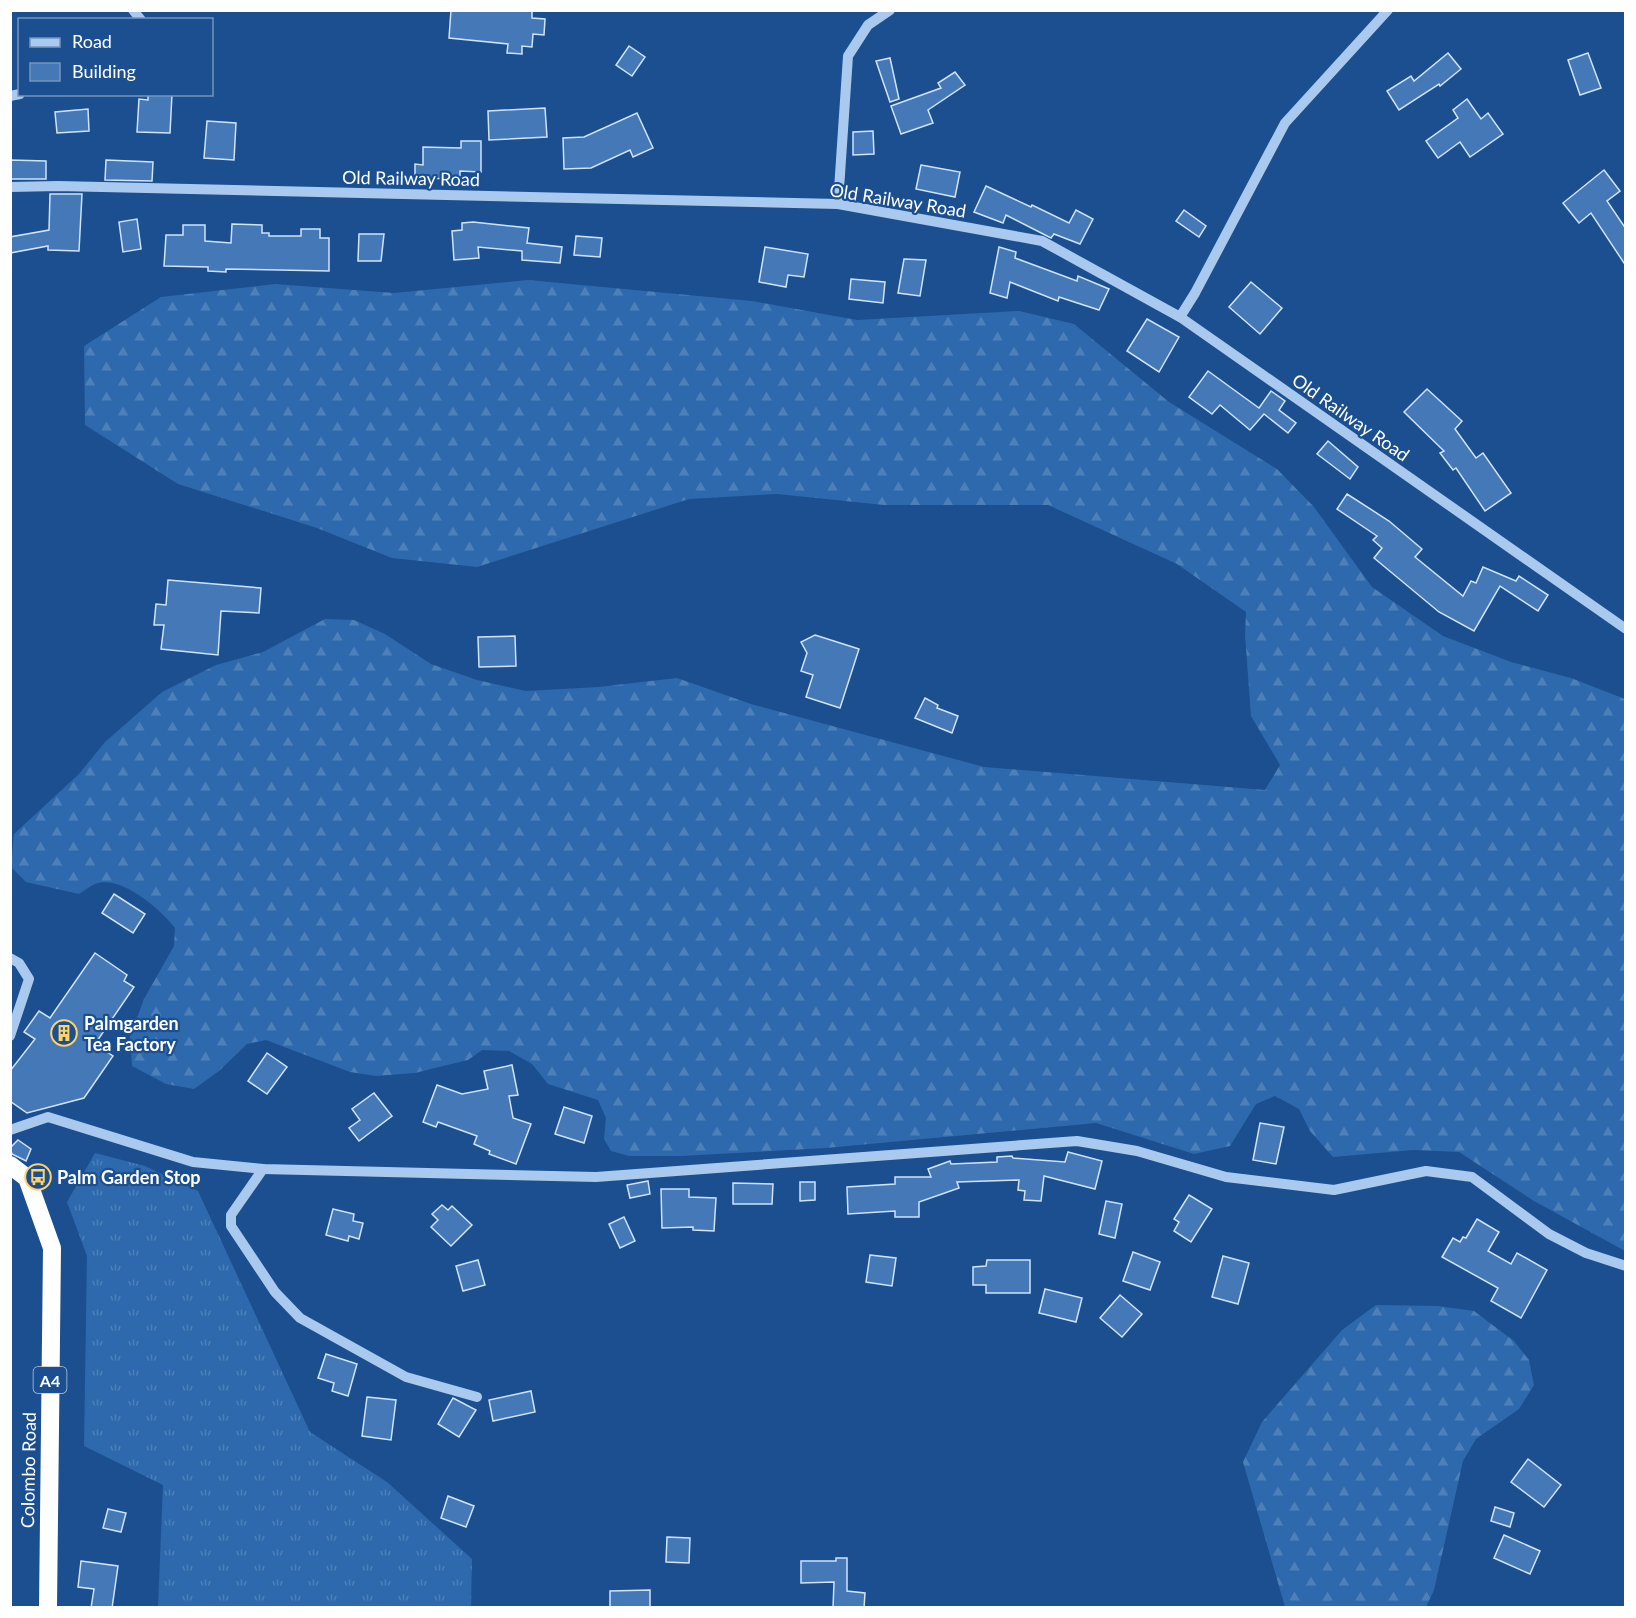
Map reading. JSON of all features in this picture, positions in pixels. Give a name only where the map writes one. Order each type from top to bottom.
[{"type":"highway","name":"Colombo Road","points":[[10,1166],[27,1178],[52,1248],[48,1608]]},
{"type":"street","points":[[838,204],[848,56],[867,25],[890,10]]},
{"type":"street","points":[[1180,317],[1196,293],[1285,123],[1389,10]]},
{"type":"street","name":"Old Railway Road","points":[[10,187],[58,186],[838,204],[1042,241],[1180,317],[1626,629]]},
{"type":"street","points":[[10,958],[19,963],[28,979],[10,1036]]},
{"type":"street","points":[[10,1130],[48,1117],[193,1162],[263,1169],[596,1176],[1077,1141],[1137,1151],[1226,1177],[1334,1190],[1426,1171],[1472,1177],[1550,1234],[1586,1253],[1626,1266]]},
{"type":"street","points":[[263,1169],[231,1215],[231,1226],[275,1292],[300,1318],[406,1377],[477,1396]]},
{"type":"green space","points":[[528,280],[752,301],[857,320],[1019,311],[1074,324],[1169,402],[1277,469],[1314,507],[1372,587],[1443,636],[1511,662],[1571,678],[1625,699],[1625,1251],[1534,1201],[1459,1152],[1413,1150],[1333,1157],[1310,1131],[1299,1109],[1275,1096],[1256,1104],[1230,1146],[1194,1154],[1096,1123],[826,1148],[681,1156],[629,1156],[611,1151],[604,1139],[606,1118],[598,1100],[548,1084],[532,1064],[509,1051],[482,1050],[468,1060],[415,1073],[376,1076],[350,1072],[266,1040],[247,1044],[219,1071],[194,1089],[166,1084],[132,1066],[130,1037],[144,999],[174,946],[175,928],[140,895],[116,884],[105,882],[95,884],[79,894],[26,882],[11,867],[14,834],[79,774],[105,742],[162,692],[216,665],[263,652],[325,619],[354,620],[385,634],[431,664],[477,680],[526,691],[598,687],[677,678],[751,704],[984,767],[1265,790],[1280,765],[1251,716],[1245,635],[1246,612],[1177,564],[1048,505],[884,505],[777,494],[689,499],[477,567],[392,558],[317,528],[178,484],[85,425],[84,346],[161,297],[275,284],[394,293]]},
{"type":"green space","points":[[95,1153],[145,1166],[198,1191],[310,1432],[387,1482],[472,1559],[471,1607],[158,1607],[163,1485],[84,1446],[87,1256],[67,1202]]},
{"type":"green space","points":[[1376,1305],[1438,1306],[1474,1311],[1514,1341],[1529,1360],[1534,1385],[1519,1409],[1476,1439],[1463,1461],[1434,1590],[1426,1607],[1285,1607],[1243,1462],[1262,1422],[1342,1330]]},
{"type":"building","points":[[451,10],[532,10],[532,18],[545,19],[544,35],[533,34],[532,47],[522,46],[522,54],[507,53],[508,44],[449,38]]},
{"type":"building","points":[[629,46],[645,57],[632,76],[616,65]]},
{"type":"building","points":[[1448,53],[1461,69],[1440,86],[1439,84],[1399,110],[1387,91],[1411,76],[1414,81]]},
{"type":"building","points":[[1588,53],[1601,88],[1580,95],[1568,60]]},
{"type":"building","points":[[890,58],[899,99],[890,102],[876,61]]},
{"type":"building","points":[[955,72],[965,85],[928,110],[933,123],[901,134],[891,106],[941,88],[938,83]]},
{"type":"building","points":[[148,96],[172,96],[170,133],[137,132],[139,99],[148,100]]},
{"type":"building","points":[[1467,99],[1481,119],[1488,113],[1503,134],[1470,157],[1460,142],[1438,158],[1426,141],[1458,118],[1453,110]]},
{"type":"building","points":[[545,108],[547,137],[489,140],[488,111]]},
{"type":"building","points":[[88,109],[89,131],[57,133],[55,112]]},
{"type":"building","points":[[637,113],[653,148],[633,157],[630,150],[591,168],[564,169],[563,138],[584,137]]},
{"type":"building","points":[[207,121],[236,123],[234,160],[204,158]]},
{"type":"building","points":[[873,131],[874,154],[853,155],[853,132]]},
{"type":"building","points":[[461,141],[481,141],[481,172],[460,171],[460,179],[415,178],[415,164],[423,165],[423,147],[461,148]]},
{"type":"building","points":[[10,160],[46,161],[46,179],[10,179]]},
{"type":"building","points":[[106,160],[153,162],[152,181],[105,180]]},
{"type":"building","points":[[921,165],[960,172],[955,197],[916,189]]},
{"type":"building","points":[[1604,170],[1620,191],[1607,201],[1626,229],[1626,266],[1591,213],[1579,223],[1563,203]]},
{"type":"building","points":[[986,186],[1069,223],[1076,210],[1093,219],[1080,244],[1054,234],[1051,238],[1006,215],[1003,223],[974,212]]},
{"type":"building","points":[[50,194],[82,194],[79,251],[48,250],[48,246],[10,253],[10,237],[49,230]]},
{"type":"building","points":[[1184,210],[1206,226],[1199,237],[1176,221]]},
{"type":"building","points":[[137,219],[141,249],[123,252],[119,222]]},
{"type":"building","points":[[473,222],[529,228],[527,243],[562,247],[560,263],[522,260],[522,251],[478,247],[479,258],[454,260],[452,231],[462,230],[462,223]]},
{"type":"building","points":[[232,224],[262,225],[262,233],[269,233],[269,236],[301,236],[301,229],[320,229],[320,238],[329,238],[329,271],[226,269],[226,272],[208,271],[208,267],[164,266],[166,235],[183,235],[183,225],[205,225],[205,241],[231,243]]},
{"type":"building","points":[[359,234],[384,234],[381,261],[358,261]]},
{"type":"building","points":[[576,236],[602,238],[600,257],[574,255]]},
{"type":"building","points":[[765,247],[808,254],[804,277],[788,275],[786,287],[759,282]]},
{"type":"building","points":[[999,247],[1016,252],[1015,258],[1077,281],[1078,276],[1109,289],[1099,310],[1059,297],[1058,301],[1010,282],[1007,298],[990,293]]},
{"type":"building","points":[[904,259],[926,260],[920,296],[898,293]]},
{"type":"building","points":[[851,279],[885,282],[883,303],[849,299]]},
{"type":"building","points":[[1251,282],[1282,308],[1260,334],[1229,307]]},
{"type":"building","points":[[1147,319],[1179,337],[1159,372],[1127,351]]},
{"type":"building","points":[[1208,371],[1259,408],[1271,391],[1285,401],[1279,410],[1296,423],[1288,433],[1264,414],[1250,430],[1220,405],[1212,414],[1189,397]]},
{"type":"building","points":[[1427,389],[1462,421],[1455,429],[1476,458],[1483,453],[1511,493],[1485,511],[1456,468],[1453,470],[1440,453],[1444,451],[1404,412]]},
{"type":"building","points":[[1328,441],[1358,467],[1350,479],[1317,454]]},
{"type":"building","points":[[1347,494],[1389,521],[1422,549],[1415,557],[1463,596],[1471,581],[1476,583],[1483,567],[1516,581],[1519,576],[1548,595],[1538,611],[1500,586],[1474,631],[1439,612],[1374,558],[1382,548],[1373,540],[1377,536],[1337,509]]},
{"type":"building","points":[[168,580],[261,588],[259,613],[221,611],[218,655],[161,649],[164,625],[154,625],[156,604],[166,605]]},
{"type":"building","points":[[815,635],[859,649],[840,708],[806,697],[813,675],[801,671],[807,653],[801,642]]},
{"type":"building","points":[[515,636],[516,666],[479,667],[478,637]]},
{"type":"building","points":[[925,698],[938,705],[937,708],[958,716],[952,733],[915,718]]},
{"type":"building","points":[[114,894],[145,914],[133,933],[102,913]]},
{"type":"building","name":"Palmgarden Tea Factory","points":[[95,953],[127,975],[124,981],[134,987],[95,1044],[113,1056],[84,1098],[27,1113],[10,1101],[10,1071],[35,1039],[24,1032],[39,1011],[50,1018]]},
{"type":"building","points":[[267,1053],[287,1067],[267,1094],[248,1081]]},
{"type":"building","points":[[512,1065],[518,1095],[509,1096],[513,1118],[531,1124],[516,1164],[489,1154],[490,1151],[474,1144],[477,1136],[438,1122],[436,1127],[423,1122],[437,1085],[462,1094],[488,1089],[484,1071]]},
{"type":"building","points":[[374,1093],[392,1116],[359,1141],[349,1128],[360,1120],[352,1109]]},
{"type":"building","points":[[564,1107],[592,1116],[584,1143],[555,1134]]},
{"type":"building","points":[[1260,1123],[1284,1127],[1276,1164],[1253,1160]]},
{"type":"building","points":[[18,1140],[31,1149],[26,1161],[12,1154],[10,1148]]},
{"type":"building","points":[[1068,1152],[1102,1161],[1095,1189],[1044,1176],[1041,1201],[1024,1200],[1025,1191],[1018,1190],[1019,1180],[957,1182],[959,1188],[919,1202],[919,1217],[895,1217],[895,1211],[848,1214],[847,1187],[895,1184],[895,1177],[931,1177],[928,1169],[950,1161],[951,1164],[997,1162],[997,1157],[1012,1156],[1013,1158],[1065,1162]]},
{"type":"building","points":[[648,1181],[650,1194],[630,1198],[627,1185]]},
{"type":"building","points":[[800,1182],[815,1182],[815,1200],[800,1201]]},
{"type":"building","points":[[733,1183],[773,1184],[772,1204],[733,1204]]},
{"type":"building","points":[[661,1189],[689,1189],[689,1197],[716,1198],[714,1231],[693,1230],[693,1227],[662,1228]]},
{"type":"building","points":[[1189,1195],[1212,1209],[1191,1242],[1174,1231],[1179,1222],[1174,1219]]},
{"type":"building","points":[[1106,1201],[1122,1204],[1115,1238],[1099,1234]]},
{"type":"building","points":[[442,1205],[448,1210],[452,1206],[472,1225],[451,1246],[431,1227],[438,1220],[432,1214]]},
{"type":"building","points":[[333,1209],[354,1214],[353,1221],[363,1223],[359,1239],[349,1236],[348,1241],[326,1235]]},
{"type":"building","points":[[624,1217],[635,1241],[620,1248],[609,1224]]},
{"type":"building","points":[[1477,1219],[1499,1232],[1488,1251],[1511,1264],[1517,1253],[1547,1270],[1521,1318],[1491,1301],[1498,1288],[1442,1257],[1453,1238],[1460,1242],[1463,1237],[1466,1238]]},
{"type":"building","points":[[1133,1252],[1160,1262],[1150,1290],[1123,1281]]},
{"type":"building","points":[[870,1255],[896,1258],[892,1286],[866,1282]]},
{"type":"building","points":[[1223,1256],[1249,1263],[1238,1304],[1212,1297]]},
{"type":"building","points":[[478,1260],[485,1285],[463,1291],[456,1266]]},
{"type":"building","points":[[987,1260],[1030,1260],[1030,1293],[986,1293],[986,1285],[973,1285],[973,1267],[986,1266]]},
{"type":"building","points":[[1045,1289],[1082,1298],[1076,1322],[1039,1313]]},
{"type":"building","points":[[1120,1295],[1142,1314],[1122,1337],[1100,1318]]},
{"type":"building","points":[[326,1354],[357,1364],[348,1396],[332,1391],[334,1383],[318,1378]]},
{"type":"building","points":[[531,1391],[535,1412],[493,1421],[489,1400]]},
{"type":"building","points":[[367,1397],[396,1400],[391,1440],[362,1436]]},
{"type":"building","points":[[453,1398],[476,1410],[459,1437],[438,1424]]},
{"type":"building","points":[[1528,1459],[1561,1485],[1544,1507],[1511,1482]]},
{"type":"building","points":[[448,1496],[474,1506],[466,1527],[441,1518]]},
{"type":"building","points":[[1495,1507],[1514,1513],[1510,1527],[1491,1521]]},
{"type":"building","points":[[108,1509],[126,1513],[121,1532],[103,1528]]},
{"type":"building","points":[[1504,1535],[1540,1551],[1530,1574],[1494,1558]]},
{"type":"building","points":[[667,1537],[690,1538],[689,1563],[666,1562]]},
{"type":"building","points":[[836,1558],[847,1558],[847,1591],[865,1593],[864,1608],[833,1608],[834,1582],[801,1583],[801,1561],[836,1561]]},
{"type":"building","points":[[81,1561],[118,1566],[112,1608],[91,1608],[94,1589],[78,1587]]},
{"type":"building","points":[[650,1590],[650,1608],[610,1608],[610,1591]]},
{"type":"place","name":"Palmgarden Tea Factory","points":[[64,1033]]},
{"type":"place","name":"Palm Garden Stop","points":[[38,1177]]}]
